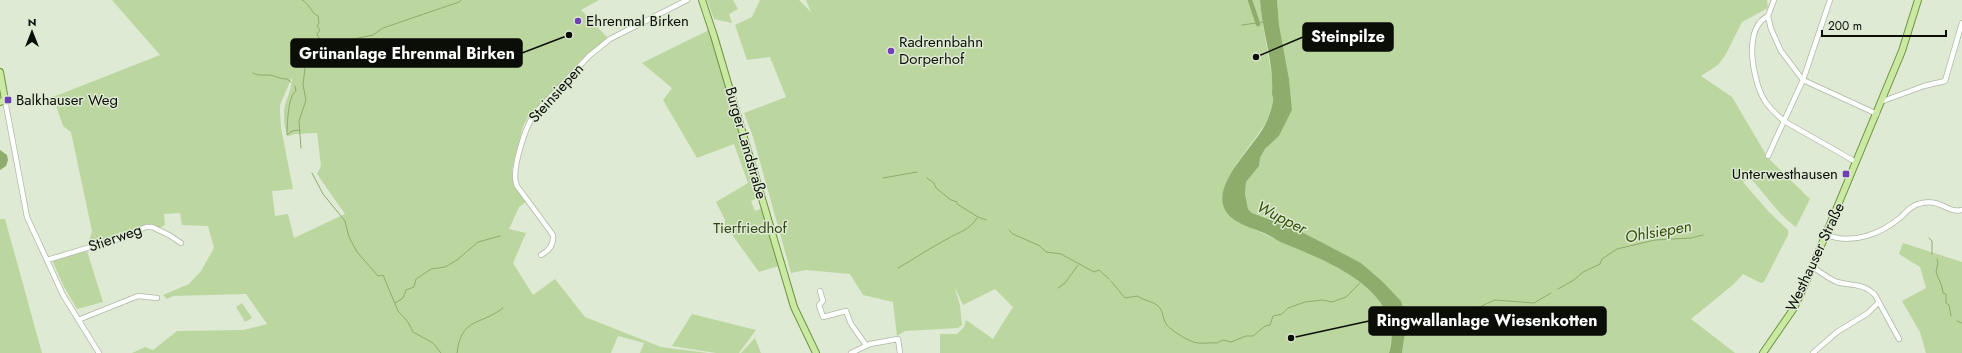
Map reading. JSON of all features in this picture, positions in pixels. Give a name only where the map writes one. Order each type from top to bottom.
[{"type":"main road","name":"Burger Landstraße","points":[[702,0],[794,307],[816,353]]},
{"type":"main road","name":"Westhauser Straße","points":[[1763,353],[1794,308],[1813,268],[1856,162],[1883,101],[1909,33],[1918,0]]},
{"type":"main road","points":[[0,72],[2,101]]},
{"type":"street","name":"Steinsiepen","points":[[541,255],[550,248],[554,241],[553,235],[516,184],[515,166],[525,129],[530,118],[589,56],[610,39],[687,0]]},
{"type":"street","points":[[1774,0],[1768,16],[1771,30],[1781,51],[1803,80],[1877,114]]},
{"type":"street","points":[[1768,156],[1803,80],[1830,0]]},
{"type":"street","points":[[1768,16],[1761,21],[1756,32],[1752,50],[1756,83],[1766,102],[1772,111],[1784,121],[1856,162]]},
{"type":"street","points":[[1883,101],[1924,86],[1945,81],[1962,23]]},
{"type":"street","points":[[2,101],[27,217],[63,295],[99,353]]},
{"type":"street","points":[[1827,235],[1836,239],[1845,240],[1871,235],[1893,223],[1917,204],[1934,202],[1943,204],[1949,209],[1962,210]]},
{"type":"street","name":"Stierweg","points":[[47,260],[117,239],[146,227],[169,235],[181,243]]},
{"type":"street","points":[[1813,268],[1836,282],[1860,285],[1869,289],[1879,302],[1899,340]]},
{"type":"street","points":[[820,291],[823,301],[819,304],[823,317],[846,311],[851,324],[866,345]]},
{"type":"street","points":[[78,320],[138,296],[157,298]]},
{"type":"street","points":[[1813,353],[1837,332],[1868,314],[1879,302]]},
{"type":"street","points":[[851,353],[866,345],[898,339],[900,353]]},
{"type":"green space","points":[[112,0],[599,0],[581,10],[608,38],[569,74],[528,117],[523,126],[512,170],[512,178],[517,190],[527,201],[519,207],[509,229],[526,233],[513,263],[533,295],[555,279],[585,317],[661,347],[708,353],[640,353],[644,343],[618,336],[611,353],[132,353],[145,347],[153,350],[177,331],[244,330],[267,324],[246,294],[173,296],[167,299],[163,295],[189,284],[201,271],[214,248],[208,226],[182,225],[180,213],[164,214],[165,225],[158,229],[146,225],[141,226],[88,245],[92,231],[71,132],[63,126],[53,97],[160,55]],"holes":[[[292,77],[284,109],[284,121],[288,136],[317,133],[321,166],[317,174],[345,214],[294,238],[288,214],[275,216],[272,191],[293,189],[281,128],[280,112],[280,105]]]},
{"type":"green space","points":[[707,0],[733,0],[738,9],[729,14],[732,23],[714,19]]},
{"type":"green space","points":[[760,0],[799,0],[811,12],[806,0],[1260,0],[1273,83],[1272,94],[1274,99],[1266,123],[1237,163],[1227,181],[1224,194],[1247,226],[1322,258],[1355,278],[1374,294],[1385,309],[1392,333],[1389,353],[940,353],[940,334],[957,334],[964,327],[966,320],[993,339],[1013,307],[995,289],[963,305],[954,286],[960,305],[962,325],[958,328],[905,331],[897,336],[893,302],[863,295],[850,274],[806,270],[791,273],[753,137],[744,113],[786,97],[770,57],[747,60],[735,25],[752,17]]},
{"type":"green space","points":[[1277,0],[1767,0],[1768,8],[1742,22],[1726,54],[1718,65],[1701,76],[1732,97],[1768,158],[1810,199],[1796,227],[1777,210],[1750,178],[1743,182],[1769,212],[1788,230],[1788,235],[1764,282],[1761,283],[1743,274],[1734,284],[1691,319],[1735,353],[1402,353],[1407,319],[1401,301],[1382,281],[1361,263],[1298,230],[1252,213],[1248,209],[1245,194],[1246,182],[1259,166],[1260,158],[1265,149],[1279,136],[1292,110],[1289,79],[1279,25]]},
{"type":"green space","name":"Tierfriedhof","points":[[709,30],[759,197],[751,201],[755,211],[763,208],[779,266],[759,272],[725,225],[725,220],[716,202],[748,183],[734,144],[697,158],[663,100],[672,88],[642,63]]},
{"type":"green space","points":[[0,219],[5,219],[42,353],[0,353]]},
{"type":"green space","points":[[1903,243],[1962,262],[1962,353],[1926,353],[1920,332],[1902,301],[1926,288],[1920,267],[1899,254]]},
{"type":"green space","points":[[87,251],[103,302],[77,309],[63,285],[52,260]]},
{"type":"green space","points":[[242,303],[252,318],[245,322],[236,307]]},
{"type":"green space","points":[[692,314],[756,330],[739,353],[716,353],[672,346]]},
{"type":"green space","points":[[755,338],[761,353],[741,353]]},
{"type":"shaded area","points":[[1260,0],[1277,0],[1279,25],[1289,79],[1292,110],[1279,136],[1265,149],[1260,158],[1259,166],[1246,182],[1245,194],[1248,209],[1252,213],[1298,230],[1361,263],[1382,281],[1401,301],[1407,319],[1402,353],[1389,353],[1391,331],[1386,312],[1375,296],[1359,282],[1341,269],[1321,259],[1239,223],[1227,213],[1223,202],[1223,191],[1228,178],[1262,131],[1267,121],[1273,100],[1270,58]]},
{"type":"shaded area","points":[[0,150],[7,155],[8,160],[6,166],[0,170]]},
{"type":"waterway","points":[[301,148],[299,121],[306,100],[303,85],[305,68],[309,57],[315,53],[321,42],[317,34],[320,30],[317,26],[319,23],[318,16],[302,0]]},
{"type":"waterway","points":[[319,46],[373,35],[383,28],[459,2],[461,0]]},
{"type":"waterway","points":[[1250,0],[1258,24]]},
{"type":"waterway","points":[[1242,25],[1263,22]]},
{"type":"waterway","points":[[253,73],[287,79],[291,82]]},
{"type":"waterway","points":[[295,86],[296,91],[291,98],[288,111],[287,135],[292,131],[300,130]]},
{"type":"waterway","points":[[883,178],[917,172]]},
{"type":"waterway","points":[[312,173],[323,194],[345,221],[349,237],[357,252],[378,276],[383,275],[398,311],[408,322],[413,332],[433,343],[441,353]]},
{"type":"waterway","points":[[927,178],[934,183],[936,188],[951,200],[957,202],[957,204],[978,217],[986,220]]},
{"type":"waterway","points":[[898,268],[941,242],[968,228],[977,218]]},
{"type":"waterway","points":[[1009,230],[1013,234],[1040,246],[1046,252],[1061,254],[1094,272],[1099,270],[1109,279]]},
{"type":"waterway","name":"Ohlsiepen","points":[[1558,289],[1574,280],[1583,272],[1600,264],[1602,259],[1617,249],[1655,240],[1691,238],[1703,235]]},
{"type":"waterway","points":[[395,303],[403,298],[406,290],[414,287],[416,279],[431,269],[445,267],[457,260],[478,242],[500,236]]},
{"type":"waterway","points":[[1929,238],[1932,241],[1932,254]]},
{"type":"waterway","points":[[1937,259],[1938,263],[1936,272],[1943,293],[1946,294],[1946,303],[1949,305],[1951,316]]},
{"type":"waterway","points":[[1058,288],[1065,283],[1078,265]]},
{"type":"waterway","points":[[1111,281],[1125,298],[1137,296],[1157,305],[1161,310],[1168,327],[1176,333],[1191,341],[1203,343],[1217,343],[1223,340],[1231,342],[1246,336],[1253,336],[1265,326],[1270,325],[1273,316],[1282,314],[1288,308],[1305,302],[1322,300],[1332,302],[1346,297],[1360,283]]},
{"type":"waterway","name":"Ohlsiepen","points":[[1417,329],[1448,321],[1495,300],[1534,303],[1551,293]]},
{"type":"waterway","points":[[457,353],[459,341],[467,328],[495,314],[503,308]]},
{"type":"waterway","points":[[1957,321],[1962,323]]},
{"type":"waterway","name":"Ohlsiepen","points":[[1406,329],[1414,329]]},
{"type":"place","name":"Ehrenmal Birken","points":[[578,21]]},
{"type":"place","name":"Grünanlage Ehrenmal Birken","points":[[569,35]]},
{"type":"place","name":"Radrennbahn Dorperhof","points":[[891,51]]},
{"type":"place","name":"Steinpilze","points":[[1256,57]]},
{"type":"place","name":"Balkhauser Weg","points":[[8,100]]},
{"type":"place","name":"Unterwesthausen","points":[[1846,174]]},
{"type":"place","name":"Ringwallanlage Wiesenkotten","points":[[1291,338]]},
{"type":"water label","name":"Wupper","points":[[1282,217]]}]
